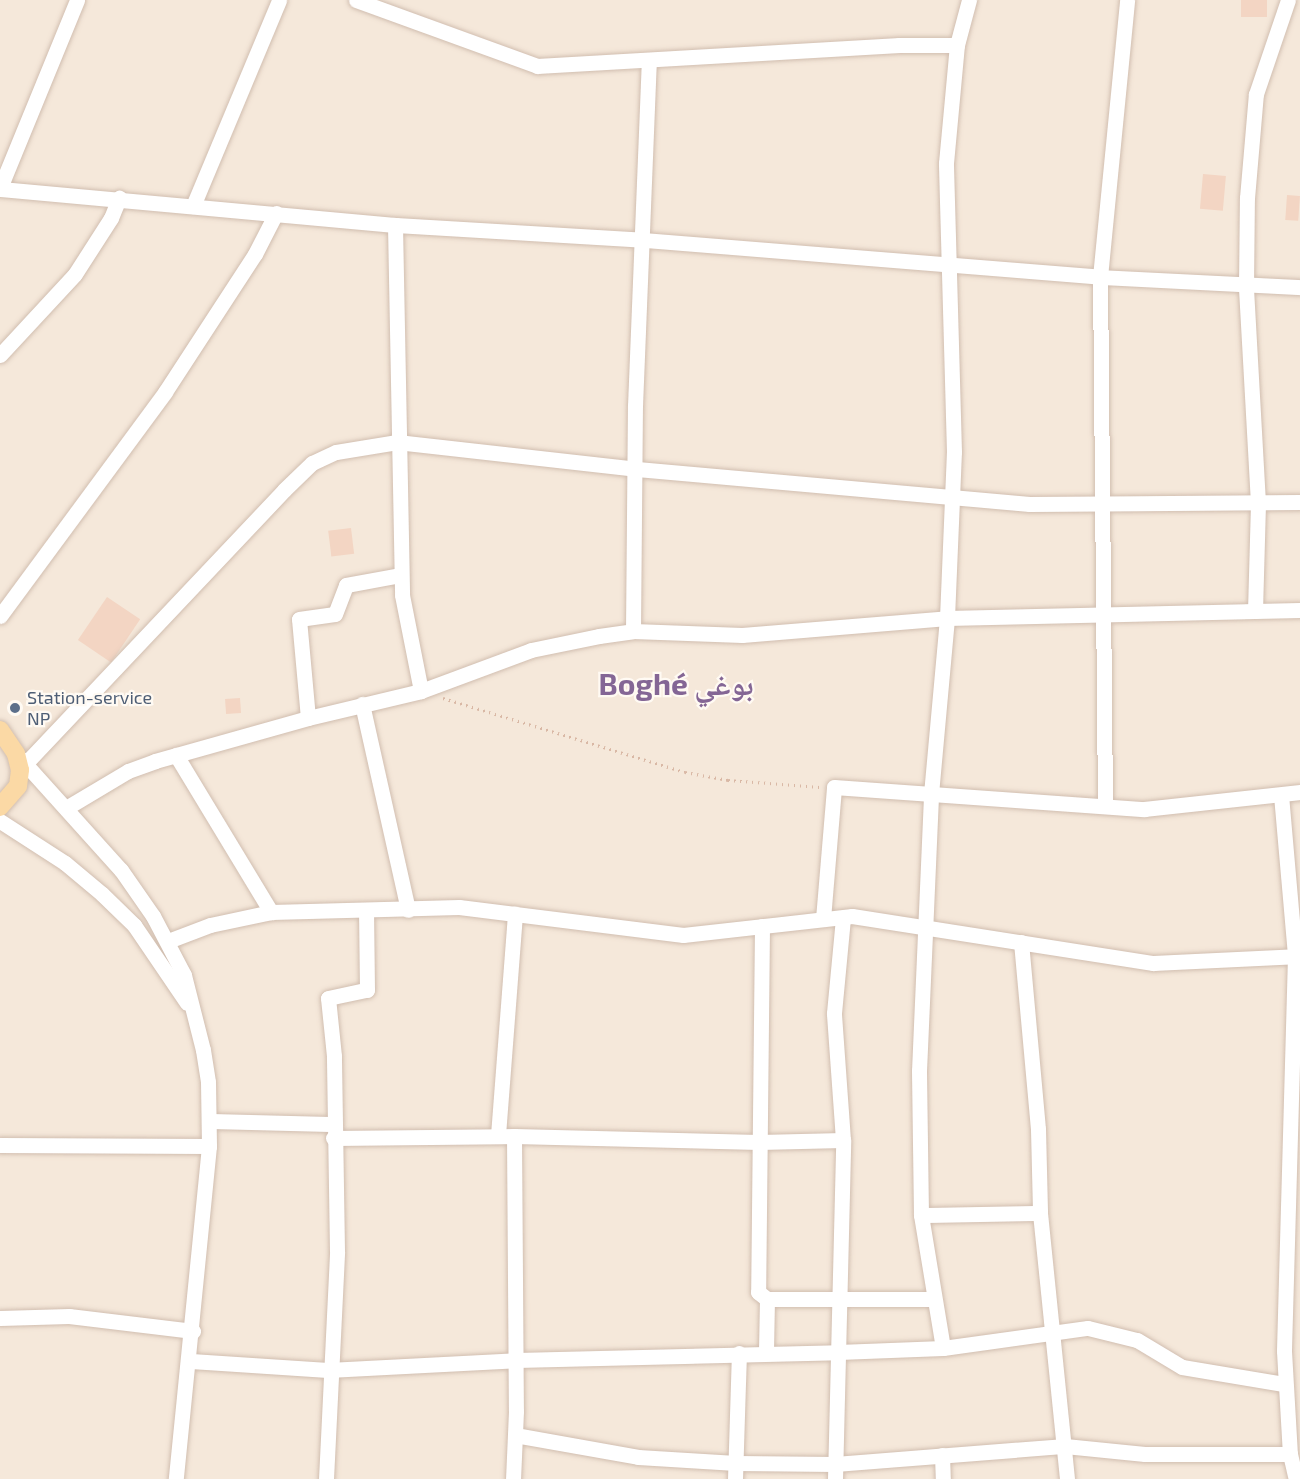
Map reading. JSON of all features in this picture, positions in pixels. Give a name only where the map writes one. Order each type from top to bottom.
[{"type":"main road","points":[[0,730],[21,759],[18,786],[0,807]]},
{"type":"street","points":[[78,0],[0,188],[395,225],[644,240],[1101,277],[1300,287]]},
{"type":"street","points":[[193,206],[279,0]]},
{"type":"street","points":[[356,0],[537,66],[649,62],[899,45],[957,45]]},
{"type":"street","points":[[943,1348],[933,1299],[921,1215],[919,1080],[931,794],[947,618],[951,499],[954,357],[947,264],[946,163],[957,45],[969,0]]},
{"type":"street","points":[[1105,806],[1105,506],[1101,277],[1127,0]]},
{"type":"street","points":[[1255,611],[1258,503],[1246,286],[1247,198],[1256,94],[1288,0]]},
{"type":"street","points":[[633,631],[637,469],[635,405],[644,240],[649,62]]},
{"type":"street","points":[[0,355],[75,274],[111,218],[119,198]]},
{"type":"street","points":[[0,616],[165,392],[255,254],[276,213]]},
{"type":"street","points":[[395,225],[401,575],[421,692]]},
{"type":"street","points":[[177,1479],[191,1361],[209,1146],[208,1082],[184,975],[168,941],[121,870],[21,759],[312,463],[336,452],[397,442],[637,469],[951,499],[1105,506],[1300,502]]},
{"type":"street","points":[[308,718],[299,619],[335,614],[346,585],[401,575]]},
{"type":"street","points":[[66,808],[128,771],[176,755],[362,704],[421,692],[531,650],[633,631],[742,635],[947,618],[1300,610]]},
{"type":"street","points":[[362,704],[408,910]]},
{"type":"street","points":[[176,755],[271,912]]},
{"type":"street","points":[[823,919],[834,788],[1161,808],[1300,792]]},
{"type":"street","points":[[1281,795],[1297,956],[1296,1043],[1284,1351],[1284,1384],[1290,1454],[1296,1479]]},
{"type":"street","points":[[0,821],[65,863],[134,925],[193,1013]]},
{"type":"street","points":[[168,941],[210,925],[271,912],[366,912],[479,908],[683,935],[843,917],[926,926],[1153,963],[1297,956]]},
{"type":"street","points":[[326,1479],[328,1370],[337,1251],[333,1131],[334,1056],[328,998],[367,990],[366,912]]},
{"type":"street","points":[[498,1135],[515,914]]},
{"type":"street","points":[[835,1471],[843,1140],[834,1013],[843,917]]},
{"type":"street","points":[[762,926],[758,1292],[767,1299],[933,1299]]},
{"type":"street","points":[[1022,942],[1038,1129],[1040,1213],[1067,1479]]},
{"type":"street","points":[[209,1121],[333,1131],[759,1142],[843,1140]]},
{"type":"street","points":[[513,1479],[516,1360],[514,1136]]},
{"type":"street","points":[[0,1145],[209,1146]]},
{"type":"street","points":[[921,1215],[1040,1213]]},
{"type":"street","points":[[766,1352],[767,1299]]},
{"type":"street","points":[[0,1318],[69,1316],[193,1331]]},
{"type":"street","points":[[191,1361],[328,1370],[516,1360],[838,1352],[943,1348],[1053,1335],[1088,1328],[1137,1340],[1182,1367],[1284,1384]]},
{"type":"street","points":[[1284,1351],[1300,1347]]},
{"type":"street","points":[[735,1479],[739,1353]]},
{"type":"street","points":[[515,1435],[649,1458],[835,1471],[942,1455],[1065,1446],[1145,1454],[1290,1454]]},
{"type":"street","points":[[942,1455],[943,1479]]},
{"type":"path","points":[[421,692],[685,772],[728,780],[834,788]]},
{"type":"shaded area","name":"Boghé بوغي","points":[[0,0],[1300,0],[1300,1479],[0,1479]]},
{"type":"building","points":[[1241,0],[1267,0],[1267,17],[1241,17]]},
{"type":"building","points":[[1203,174],[1226,176],[1223,211],[1200,209]]},
{"type":"building","points":[[1287,195],[1300,196],[1298,221],[1285,220]]},
{"type":"building","points":[[351,528],[354,554],[331,557],[328,531]]},
{"type":"building","points":[[107,597],[140,619],[111,662],[78,640]]},
{"type":"building","points":[[240,698],[241,713],[226,714],[225,699]]},
{"type":"place","name":"Station-service NP","points":[[15,708]]},
{"type":"district","name":"Boghé بوغي","points":[[676,683]]}]
